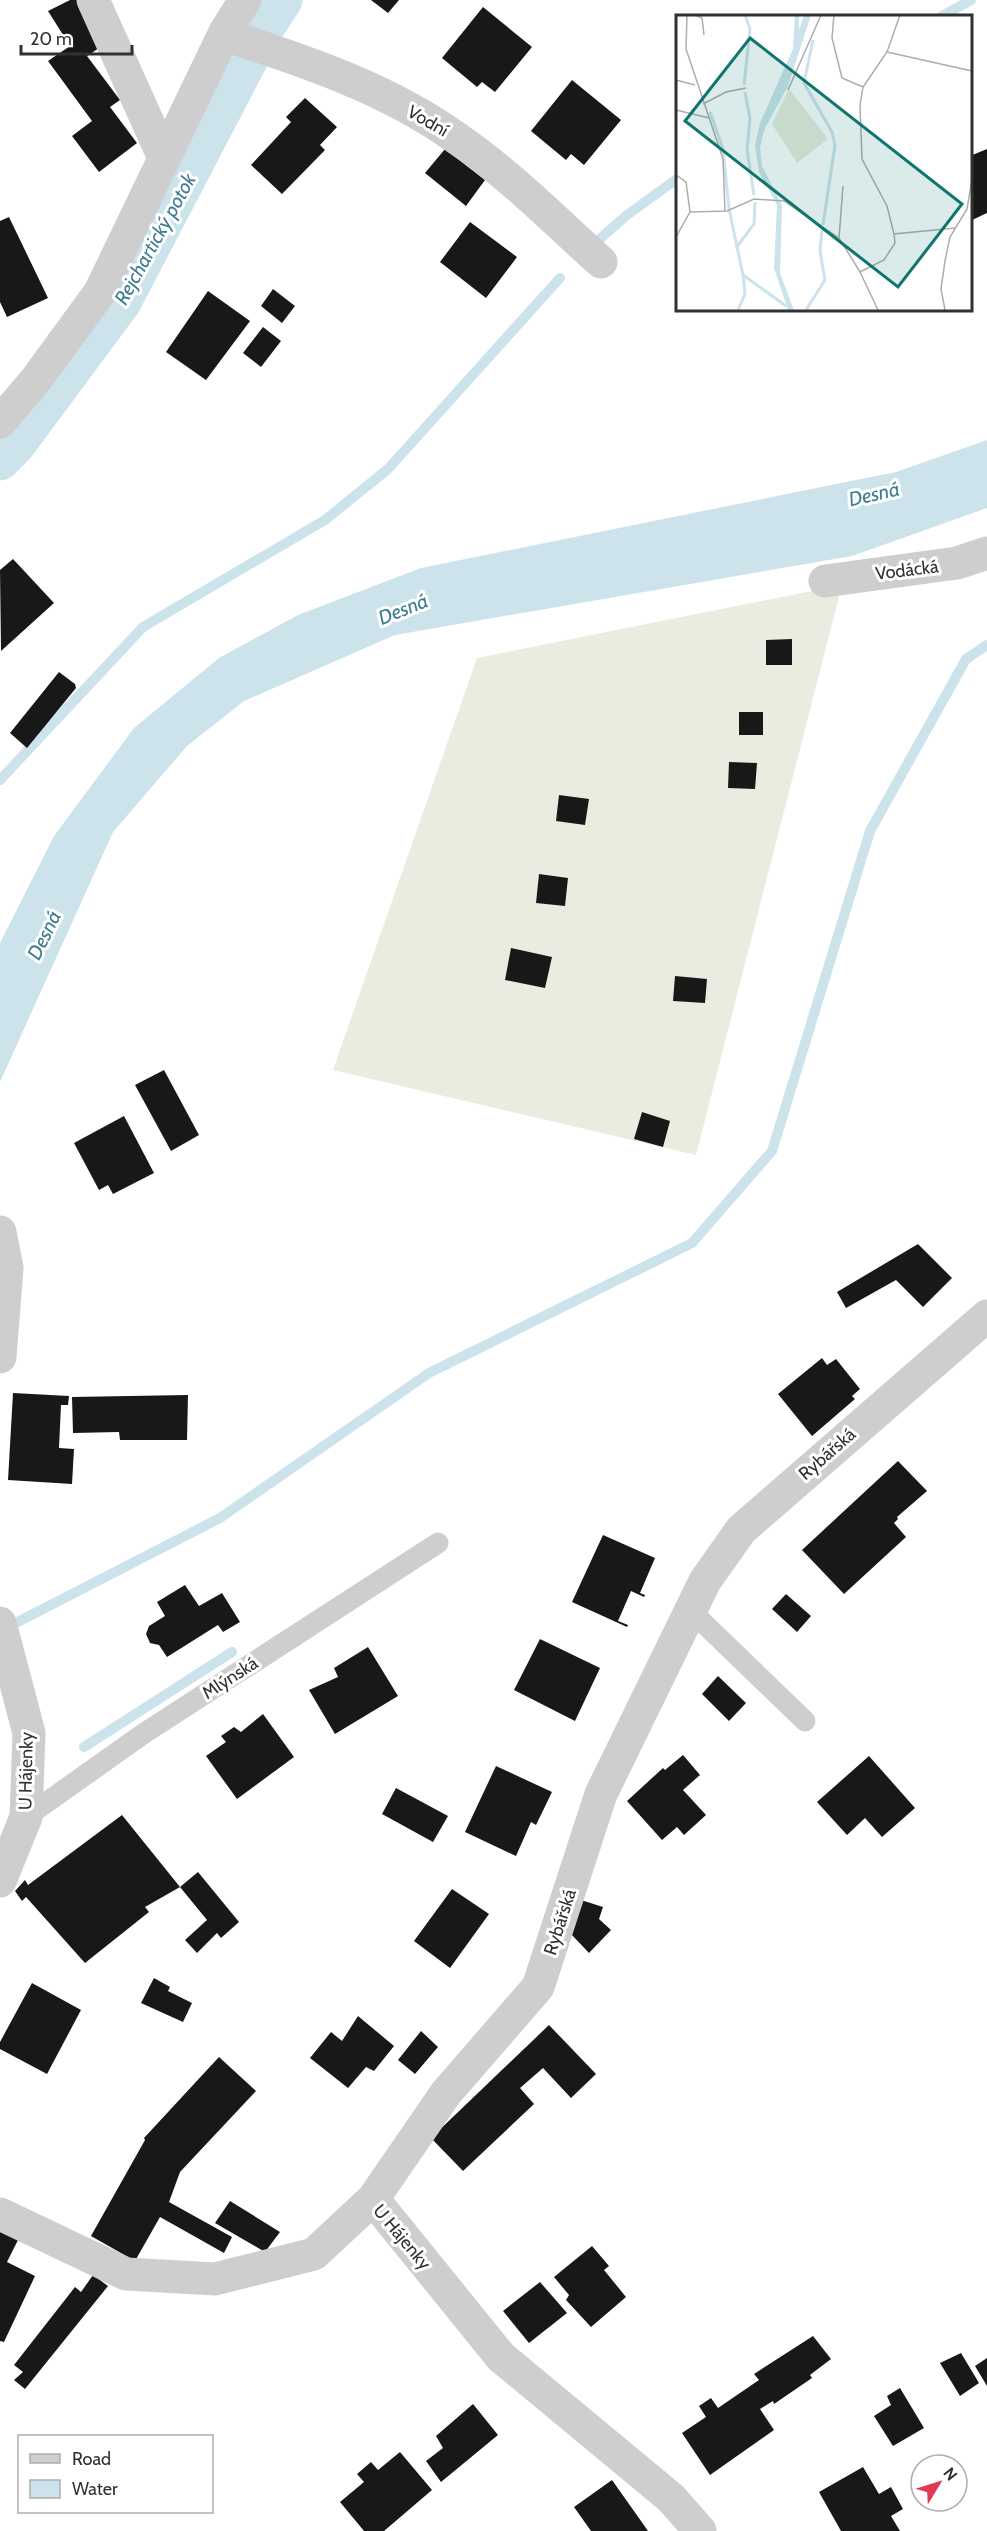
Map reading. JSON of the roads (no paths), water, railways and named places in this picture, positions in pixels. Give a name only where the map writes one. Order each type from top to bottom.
[{"type":"street","points":[[93,0],[164,158]]},
{"type":"street","points":[[0,422],[35,381],[100,292],[164,158],[230,35],[245,0]]},
{"type":"street","name":"Vodní","points":[[230,35],[375,90],[455,136],[527,195],[601,262]]},
{"type":"street","name":"Vodácká","points":[[825,581],[957,563],[987,553]]},
{"type":"street","points":[[0,1232],[7,1268],[0,1357]]},
{"type":"street","name":"Rybářská","points":[[373,2199],[446,2093],[538,1987],[601,1794],[705,1581],[741,1530],[987,1316]]},
{"type":"street","name":"U Hájenky","points":[[0,1881],[26,1817],[29,1733],[2,1630]]},
{"type":"street","name":"U Hájenky","points":[[0,2214],[126,2274],[215,2279],[314,2254],[373,2199],[501,2356],[671,2498],[700,2531]]},
{"type":"lane","name":"Mlýnská","points":[[26,1817],[144,1734],[438,1543]]},
{"type":"lane","points":[[691,1611],[805,1721]]},
{"type":"water","name":"Desná","points":[[987,440],[987,508],[852,556],[395,635],[244,701],[187,746],[113,832],[0,1082],[0,943],[54,836],[134,728],[219,658],[298,615],[421,568],[896,472]]},
{"type":"waterway","name":"Rejchartický potok","points":[[0,461],[16,445],[122,302],[265,28],[283,0]]},
{"type":"waterway","points":[[944,15],[971,0]]},
{"type":"waterway","points":[[594,244],[627,215],[676,179]]},
{"type":"waterway","points":[[0,780],[143,627],[325,520],[388,469],[560,278]]},
{"type":"waterway","points":[[6,1628],[220,1518],[429,1373],[692,1243],[772,1151],[870,831],[966,659],[987,645]]},
{"type":"waterway","points":[[84,1747],[232,1652]]}]
